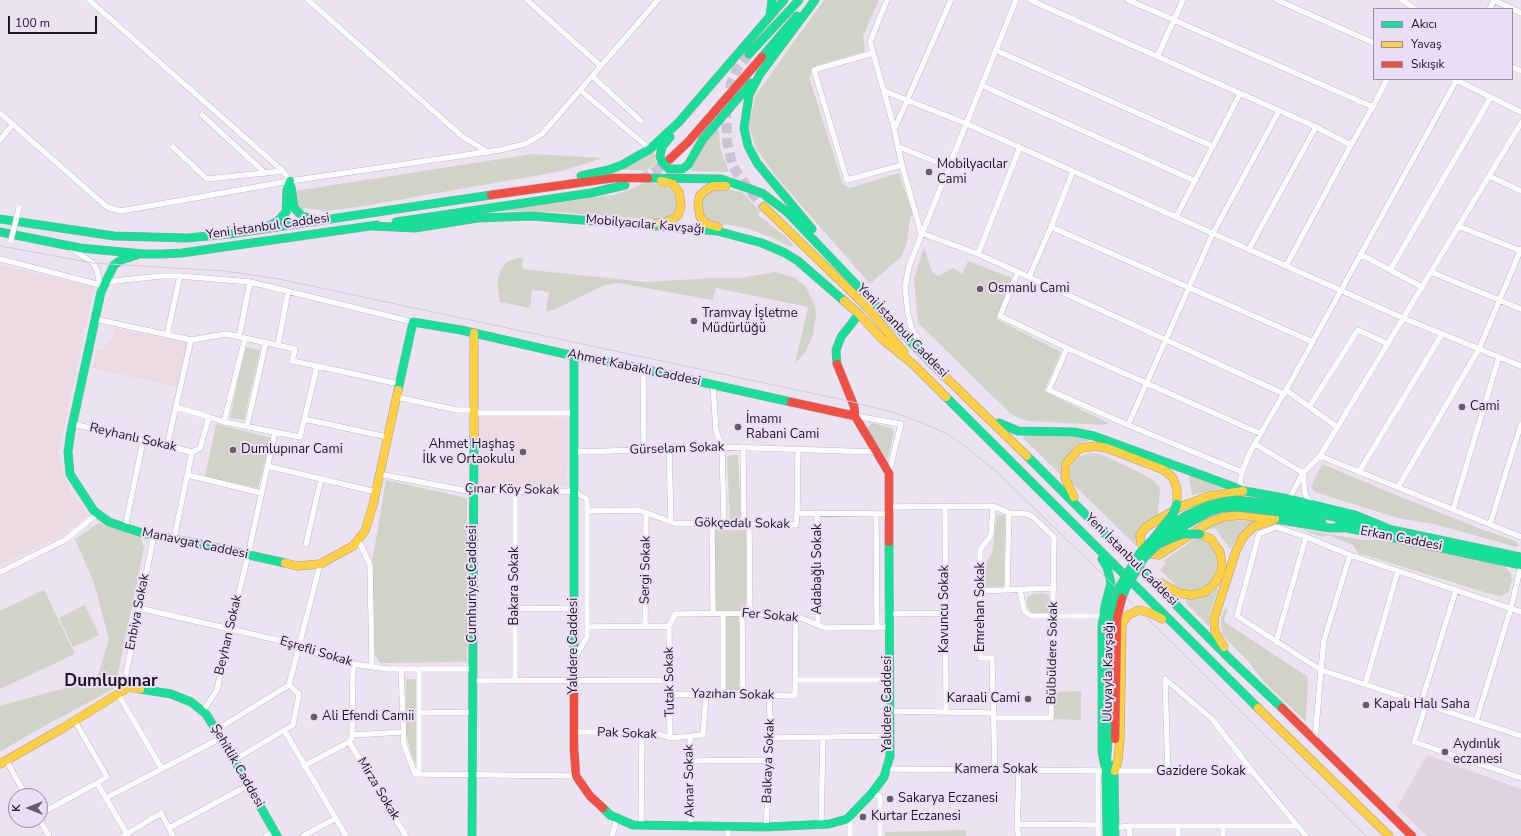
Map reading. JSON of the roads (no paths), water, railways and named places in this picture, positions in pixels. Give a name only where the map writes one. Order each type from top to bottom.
[{"type":"main road","points":[[770,16],[772,0]]},
{"type":"main road","points":[[535,188],[553,182],[608,170],[636,158],[650,149],[679,122],[784,0]]},
{"type":"main road","points":[[749,54],[799,0]]},
{"type":"main road","points":[[814,0],[760,74],[749,95],[744,128],[748,146],[757,163],[854,280]]},
{"type":"main road","points":[[670,159],[688,142],[800,12],[814,0]]},
{"type":"main road","points":[[679,122],[673,133],[662,147],[660,156],[662,162],[669,169],[675,170],[682,170],[688,165],[703,139],[776,54]]},
{"type":"main road","points":[[535,188],[601,179],[634,178],[721,179],[735,183],[762,193],[787,212],[854,280]]},
{"type":"main road","points":[[622,224],[663,223],[678,215],[681,206],[680,192],[673,184],[666,181],[634,178]]},
{"type":"main road","points":[[290,181],[294,208],[302,216],[318,220]]},
{"type":"main road","points":[[261,230],[278,221],[286,212],[287,190],[290,181]]},
{"type":"main road","name":"Mobilyacılar Kavşağı","points":[[371,226],[591,193],[625,185]]},
{"type":"main road","points":[[747,238],[733,230],[707,224],[700,217],[698,203],[700,195],[713,186],[750,188]]},
{"type":"main road","name":"Yeni İstanbul Caddesi","points":[[0,218],[68,230],[114,236],[141,238],[187,238],[261,230],[318,220],[535,188]]},
{"type":"main road","points":[[764,207],[868,308],[914,365]]},
{"type":"main road","name":"Mobilyacılar Kavşağı","points":[[371,226],[415,228],[478,218],[532,216],[717,231],[747,238],[785,253],[798,261],[859,314],[882,339],[914,365]]},
{"type":"main road","name":"Yeni İstanbul Caddesi","points":[[0,232],[96,250],[144,254],[182,253],[371,226]]},
{"type":"main road","name":"Manavgat Caddesi","points":[[144,254],[117,262],[102,286],[68,452],[70,474],[86,500],[98,514],[109,522],[142,533],[298,566],[320,564],[353,546],[364,531],[376,492],[413,322]]},
{"type":"main road","name":"Yeni İstanbul Caddesi","points":[[854,280],[933,365],[986,415],[1231,660],[1315,740],[1412,836]]},
{"type":"main road","name":"Yalıdere Caddesi","points":[[847,819],[872,793],[884,777],[890,756],[888,680],[889,474],[855,416],[854,406],[837,367],[836,357],[840,337],[848,325],[859,314]]},
{"type":"main road","name":"Ahmet Kabaklı Caddesi","points":[[413,322],[474,333],[574,356],[644,369],[855,416]]},
{"type":"main road","name":"Cumhuriyet Caddesi","points":[[472,836],[474,333]]},
{"type":"main road","name":"Yalıdere Caddesi","points":[[574,356],[574,732],[576,776]]},
{"type":"main road","name":"Yeni İstanbul Caddesi","points":[[914,365],[1092,544],[1389,836]]},
{"type":"main road","points":[[986,415],[1009,428],[1018,431],[1074,432],[1094,436],[1245,491],[1289,499],[1355,515],[1389,529]]},
{"type":"main road","points":[[1082,510],[1065,478],[1065,469],[1069,459],[1082,448],[1089,446],[1107,448],[1164,470],[1172,477],[1175,483],[1177,490],[1177,504],[1155,541]]},
{"type":"main road","points":[[1245,491],[1209,496],[1180,507],[1146,527],[1140,535],[1141,544],[1150,554],[1159,555],[1202,526],[1224,517],[1282,512]]},
{"type":"main road","name":"Uluyayla Kavşağı","points":[[1111,740],[1118,612],[1124,593],[1155,541],[1209,512],[1222,508],[1244,507],[1282,512]]},
{"type":"main road","points":[[1231,660],[1215,632],[1214,619],[1236,551],[1243,537],[1253,527],[1282,512]]},
{"type":"main road","name":"Erkan Caddesi","points":[[1282,512],[1343,528],[1521,565]]},
{"type":"main road","name":"Erkan Caddesi","points":[[1282,512],[1389,529],[1521,557]]},
{"type":"main road","points":[[1142,570],[1179,594],[1192,596],[1205,592],[1218,579],[1222,561],[1220,552],[1208,537],[1200,534],[1182,534],[1155,541]]},
{"type":"main road","points":[[1092,544],[1107,567],[1110,578],[1110,587],[1103,616],[1102,771],[1107,836]]},
{"type":"main road","points":[[1103,616],[1105,622],[1116,626],[1132,612],[1143,610],[1178,629]]},
{"type":"main road","points":[[1103,616],[1110,612],[1114,612],[1120,614],[1123,620],[1121,632],[1120,739],[1118,760],[1114,771]]},
{"type":"main road","points":[[3,762],[129,688]]},
{"type":"main road","name":"Şehitlik Caddesi","points":[[129,688],[171,694],[191,702],[203,711],[234,760],[276,833]]},
{"type":"main road","points":[[1111,740],[1114,771],[1115,832]]},
{"type":"main road","points":[[1102,771],[1111,740]]},
{"type":"main road","points":[[576,776],[590,796],[610,815],[634,826],[766,827],[830,824],[847,819]]},
{"type":"street","points":[[89,0],[283,171],[290,181]]},
{"type":"street","points":[[308,0],[463,137],[488,152]]},
{"type":"street","points":[[527,0],[601,66]]},
{"type":"street","points":[[0,113],[107,207],[121,211],[290,181],[488,152],[525,144],[542,134],[658,0]]},
{"type":"street","points":[[887,0],[870,42],[899,146],[902,165],[922,233]]},
{"type":"street","points":[[894,128],[908,100],[951,0]]},
{"type":"street","points":[[933,365],[912,330],[908,314],[905,296],[909,266],[965,123],[1016,0]]},
{"type":"street","points":[[1030,0],[1316,127],[1351,145]]},
{"type":"street","points":[[1128,0],[1373,107]]},
{"type":"street","points":[[1157,57],[1183,0]]},
{"type":"street","points":[[1277,0],[1373,43]]},
{"type":"street","points":[[1494,0],[1511,8]]},
{"type":"street","points":[[1402,1],[1413,8]]},
{"type":"street","points":[[995,50],[1212,146]]},
{"type":"street","points":[[873,53],[814,70],[847,180],[902,165]]},
{"type":"street","points":[[592,76],[641,121]]},
{"type":"street","points":[[1286,266],[1373,107],[1386,80]]},
{"type":"street","points":[[1245,491],[1240,483],[1242,472],[1250,452],[1313,342],[1455,80]]},
{"type":"street","points":[[1458,80],[1521,112]]},
{"type":"street","points":[[981,85],[1195,181]]},
{"type":"street","points":[[580,90],[650,149]]},
{"type":"street","points":[[884,91],[965,123],[1403,318],[1521,366]]},
{"type":"street","points":[[1176,217],[1240,94]]},
{"type":"street","points":[[1390,270],[1491,97]]},
{"type":"street","points":[[1128,425],[1213,233],[1279,111]]},
{"type":"street","points":[[202,115],[264,173]]},
{"type":"street","points":[[1289,499],[1303,473],[1320,456],[1458,226],[1519,130],[1521,122]]},
{"type":"street","points":[[0,140],[13,124]]},
{"type":"street","points":[[1249,249],[1316,127]]},
{"type":"street","points":[[899,146],[949,167]]},
{"type":"street","points":[[173,147],[207,180],[283,171]]},
{"type":"street","points":[[978,254],[1020,147]]},
{"type":"street","points":[[1029,277],[1073,171]]},
{"type":"street","points":[[1489,176],[1521,191]]},
{"type":"street","points":[[11,240],[19,208]]},
{"type":"street","points":[[1398,487],[1479,348],[1521,250],[1458,226]]},
{"type":"street","points":[[1051,227],[1313,342]]},
{"type":"street","points":[[922,233],[978,254],[1165,340],[1285,392],[1310,407],[1337,427]]},
{"type":"street","points":[[65,245],[93,263],[102,286]]},
{"type":"street","points":[[1360,254],[1422,287]]},
{"type":"street","points":[[0,259],[102,286],[161,276],[180,276],[250,282],[413,322]]},
{"type":"street","points":[[1018,272],[1000,316],[1067,348],[1261,434]]},
{"type":"street","points":[[1431,272],[1521,309]]},
{"type":"street","points":[[167,335],[180,276]]},
{"type":"street","points":[[224,422],[242,337],[250,282]]},
{"type":"street","points":[[278,345],[288,292]]},
{"type":"street","points":[[95,319],[191,340],[226,334],[266,342],[295,349],[292,361],[399,384]]},
{"type":"street","points":[[1310,407],[1358,330],[1388,344]]},
{"type":"street","points":[[1359,472],[1442,334]]},
{"type":"street","points":[[166,446],[191,340]]},
{"type":"street","points":[[247,426],[266,342]]},
{"type":"street","points":[[1067,348],[1049,390],[1128,425],[1242,472]]},
{"type":"street","points":[[1453,510],[1499,357]]},
{"type":"street","points":[[176,407],[224,422],[300,437],[316,366]]},
{"type":"street","points":[[644,369],[644,450]]},
{"type":"street","points":[[713,385],[716,431],[722,447],[724,524]]},
{"type":"street","points":[[396,397],[473,412],[574,413]]},
{"type":"street","points":[[855,416],[901,424],[889,474]]},
{"type":"street","points":[[174,539],[192,452],[200,448],[209,417]]},
{"type":"street","points":[[304,419],[387,437]]},
{"type":"street","name":"Reyhanlı Sokak","points":[[73,424],[192,452]]},
{"type":"street","points":[[1490,524],[1521,424]]},
{"type":"street","name":"Beyhan Sokak","points":[[203,711],[217,690],[274,432]]},
{"type":"street","points":[[125,528],[143,441]]},
{"type":"street","points":[[1255,444],[1303,473]]},
{"type":"street","name":"Gürselam Sokak","points":[[574,452],[644,450],[692,446],[877,452]]},
{"type":"street","points":[[743,447],[750,613]]},
{"type":"street","points":[[669,448],[671,522]]},
{"type":"street","points":[[797,513],[798,449]]},
{"type":"street","points":[[1320,456],[1521,537]]},
{"type":"street","points":[[267,466],[376,492]]},
{"type":"street","points":[[1303,473],[1305,494],[1307,498],[1315,505]]},
{"type":"street","name":"Çınar Köy Sokak","points":[[379,474],[473,492],[574,491]]},
{"type":"street","points":[[188,475],[261,493]]},
{"type":"street","points":[[306,544],[321,479]]},
{"type":"street","name":"Bakara Sokak","points":[[515,491],[515,681]]},
{"type":"street","points":[[574,491],[586,499],[586,637],[574,660]]},
{"type":"street","name":"Gökçedalı Sokak","points":[[586,511],[639,510],[674,523],[796,525],[797,513],[876,514],[889,511],[945,507],[993,506]]},
{"type":"street","name":"Bülbüldere Sokak","points":[[993,506],[1009,513],[1027,514],[1033,517],[1054,537],[1054,615],[1051,718],[995,715]]},
{"type":"street","name":"Emrehan Sokak","points":[[993,506],[991,535],[980,550],[980,658],[992,658],[995,715],[995,770]]},
{"type":"street","name":"Kavuncu Sokak","points":[[945,507],[946,712]]},
{"type":"street","name":"Sergi Sokak","points":[[645,626],[646,513]]},
{"type":"street","name":"Adabağlı Sokak","points":[[817,513],[818,625]]},
{"type":"street","points":[[1008,590],[1009,513]]},
{"type":"street","points":[[0,572],[64,540],[98,514]]},
{"type":"street","points":[[876,514],[876,627]]},
{"type":"street","points":[[712,524],[713,614]]},
{"type":"street","points":[[1521,612],[1350,555],[1306,537],[1276,527],[1260,534],[1237,616],[1321,670],[1521,736]]},
{"type":"street","name":"Enbiya Sokak","points":[[129,688],[125,679],[154,535]]},
{"type":"street","points":[[1276,642],[1306,537]]},
{"type":"street","points":[[358,539],[370,565],[372,667]]},
{"type":"street","points":[[1315,740],[1324,640],[1350,555]]},
{"type":"street","points":[[106,798],[162,768],[218,734],[289,685],[320,564]]},
{"type":"street","points":[[1476,721],[1511,608],[1521,565]]},
{"type":"street","points":[[1365,685],[1398,571]]},
{"type":"street","points":[[980,591],[1054,588]]},
{"type":"street","points":[[1020,589],[1024,611],[1031,616],[1103,616]]},
{"type":"street","points":[[1456,590],[1423,704],[1414,742],[1521,778]]},
{"type":"street","name":"Eşrefli Sokak","points":[[139,608],[299,645],[323,656],[353,664],[401,669],[473,669]]},
{"type":"street","points":[[515,608],[574,609]]},
{"type":"street","points":[[742,613],[743,695]]},
{"type":"street","name":"Fer Sokak","points":[[669,626],[675,614],[750,613],[796,616],[825,628],[888,627]]},
{"type":"street","points":[[888,614],[946,613]]},
{"type":"street","points":[[723,614],[723,695]]},
{"type":"street","points":[[796,616],[796,680],[888,680]]},
{"type":"street","points":[[586,627],[669,626]]},
{"type":"street","name":"Tutak Sokak","points":[[669,626],[670,738]]},
{"type":"street","points":[[304,766],[349,742],[352,738],[353,664]]},
{"type":"street","points":[[401,669],[404,745],[414,774],[576,776]]},
{"type":"street","points":[[419,669],[419,774]]},
{"type":"street","points":[[473,681],[670,680]]},
{"type":"street","name":"Yazıhan Sokak","points":[[670,694],[796,696],[796,680]]},
{"type":"street","points":[[1168,772],[1165,680],[1212,720],[1252,771]]},
{"type":"street","points":[[234,760],[293,725],[299,694],[289,685]]},
{"type":"street","points":[[118,694],[162,768]]},
{"type":"street","name":"Pak Sokak","points":[[574,732],[654,732],[670,738],[703,735],[706,694]]},
{"type":"street","name":"Balkaya Sokak","points":[[766,827],[771,738],[769,695]]},
{"type":"street","points":[[889,711],[995,715]]},
{"type":"street","points":[[419,713],[473,712]]},
{"type":"street","points":[[48,810],[107,777],[75,721]]},
{"type":"street","points":[[284,730],[346,836]]},
{"type":"street","points":[[352,735],[403,732]]},
{"type":"street","points":[[641,826],[642,732]]},
{"type":"street","name":"Aknar Sokak","points":[[690,736],[691,826]]},
{"type":"street","points":[[771,738],[889,736]]},
{"type":"street","points":[[821,824],[823,737]]},
{"type":"street","name":"Mirza Sokak","points":[[349,742],[406,836]]},
{"type":"street","points":[[690,761],[770,760]]},
{"type":"street","points":[[3,762],[21,788]]},
{"type":"street","name":"Kamera Sokak","points":[[886,770],[1102,771]]},
{"type":"street","points":[[1019,771],[1019,836]]},
{"type":"street","points":[[1098,836],[1102,771]]},
{"type":"street","name":"Gazidere Sokak","points":[[1114,771],[1252,771],[1306,836]]},
{"type":"street","points":[[97,782],[125,835],[161,813],[173,836]]},
{"type":"street","points":[[169,828],[248,786]]},
{"type":"street","points":[[872,793],[880,796],[880,836]]},
{"type":"street","points":[[303,836],[336,818]]},
{"type":"street","points":[[612,836],[617,818]]},
{"type":"street","points":[[847,819],[850,822],[850,836]]},
{"type":"street","points":[[1018,824],[1098,826]]},
{"type":"street","points":[[728,826],[728,836]]},
{"type":"street","points":[[1129,826],[1130,836]]},
{"type":"street","points":[[1115,832],[1129,826],[1298,826]]},
{"type":"street","points":[[1178,826],[1178,836]]},
{"type":"street","points":[[1223,826],[1223,836]]},
{"type":"street","points":[[266,836],[276,833]]},
{"type":"tunnel","points":[[749,54],[737,69],[731,84],[726,108],[727,142],[732,164],[737,173],[764,207]]},
{"type":"tunnel","points":[[640,179],[653,173],[670,159]]},
{"type":"tram line","points":[[0,246],[93,263],[225,271],[279,279],[853,402],[895,413],[923,423],[947,434],[997,472],[1139,610],[1366,836]]},
{"type":"place","name":"Mobilyacılar Cami","points":[[929,172]]},
{"type":"place","name":"Osmanlı Cami","points":[[980,289]]},
{"type":"place","name":"Tramvay İşletme Müdürlüğü","points":[[694,321]]},
{"type":"place","name":"Cami","points":[[1462,407]]},
{"type":"place","name":"İmamı Rabani Cami","points":[[738,427]]},
{"type":"place","name":"Dumlupınar Cami","points":[[233,450]]},
{"type":"place","name":"Ahmet Haşhaş İlk ve Ortaokulu","points":[[523,452]]},
{"type":"place","name":"Karaali Cami","points":[[1028,699]]},
{"type":"place","name":"Kapalı Halı Saha","points":[[1366,705]]},
{"type":"place","name":"Ali Efendi Camii","points":[[314,717]]},
{"type":"place","name":"Aydınlık eczanesi","points":[[1445,752]]},
{"type":"place","name":"Sakarya Eczanesi","points":[[890,799]]},
{"type":"place","name":"Kurtar Eczanesi","points":[[863,817]]},
{"type":"district","name":"Dumlupınar","points":[[111,682]]}]
